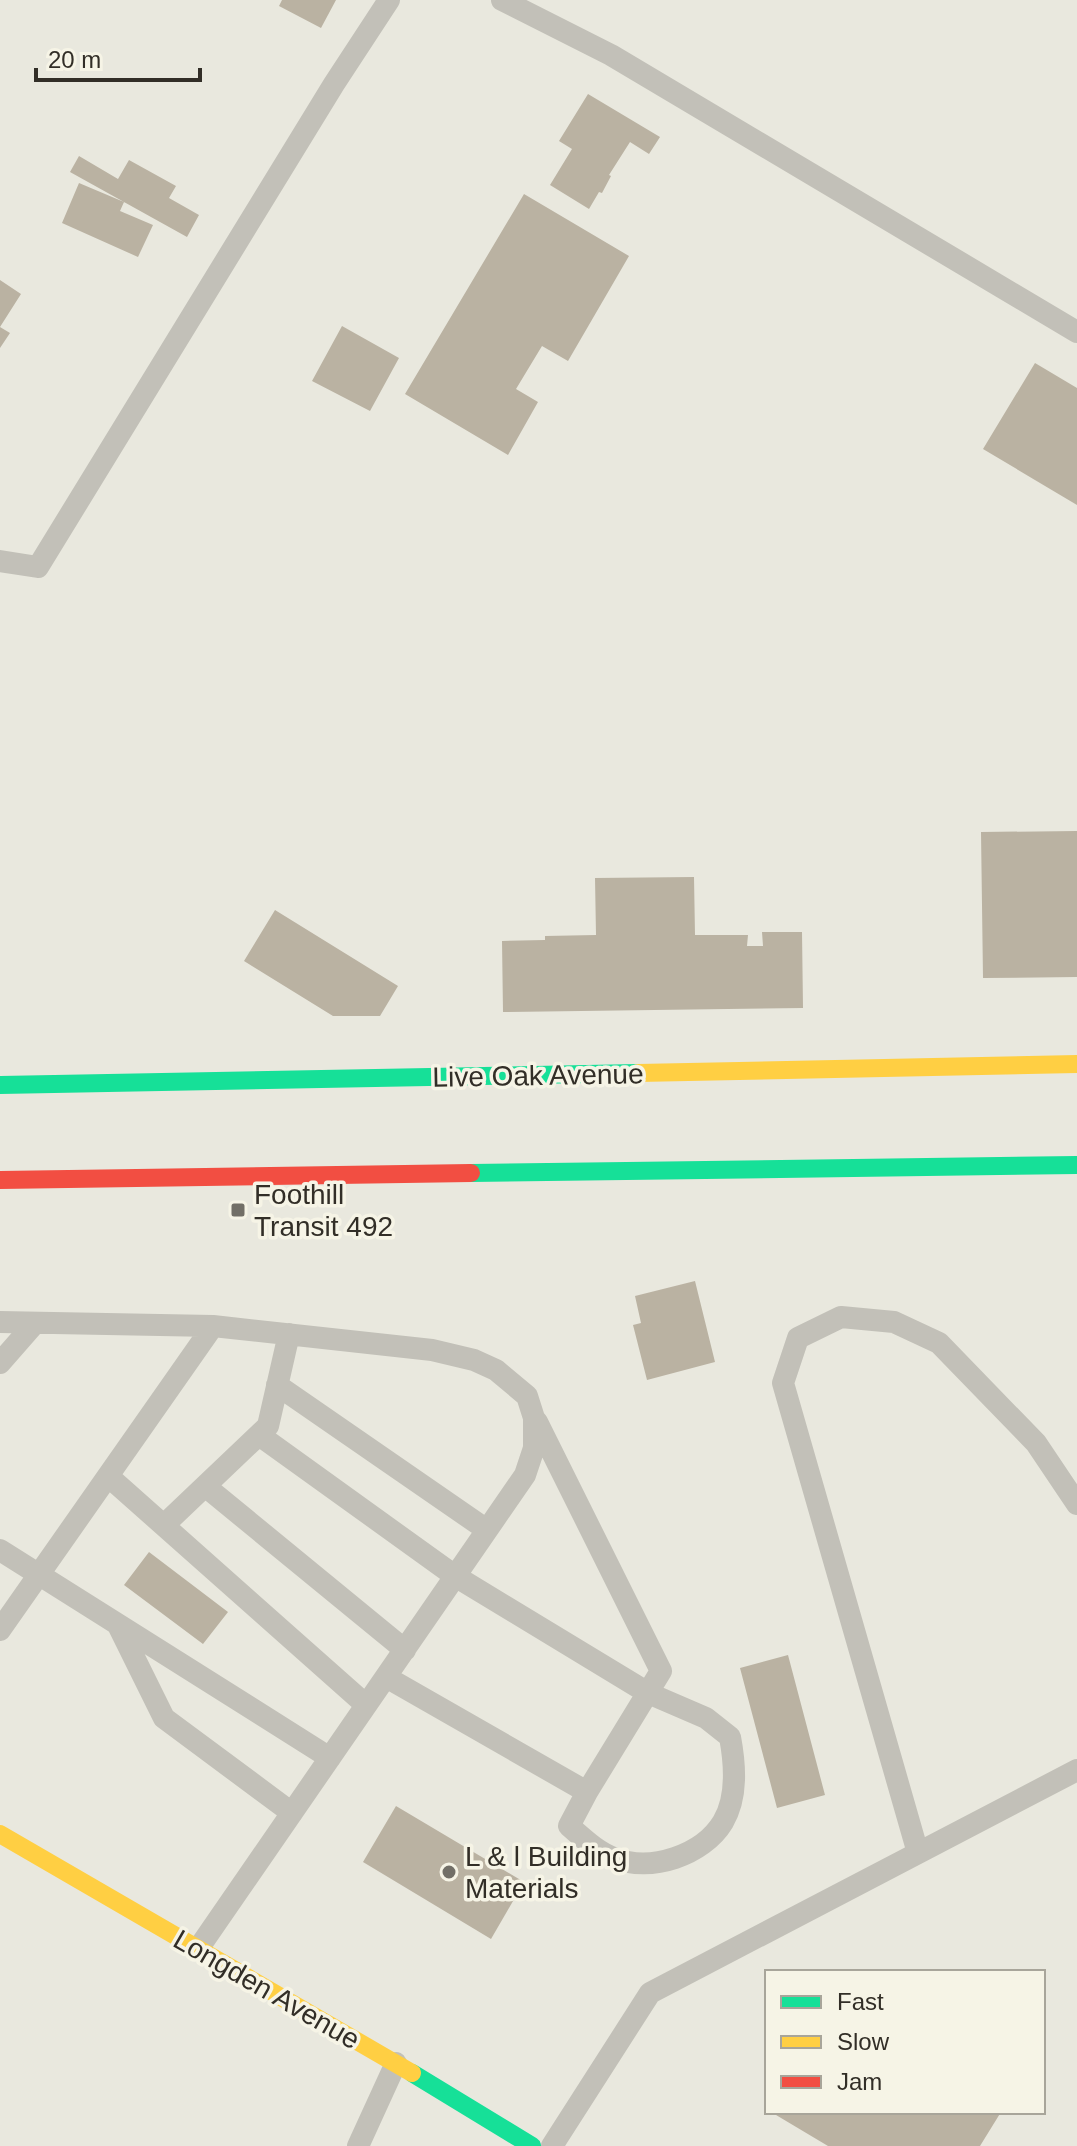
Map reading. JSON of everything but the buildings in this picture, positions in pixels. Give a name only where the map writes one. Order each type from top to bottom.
[{"type":"main road","name":"Live Oak Avenue","points":[[0,1085],[1077,1064]]},
{"type":"main road","points":[[0,1180],[1077,1165]]},
{"type":"main road","name":"Longden Avenue","points":[[0,1834],[396,2063],[532,2146]]},
{"type":"lane","points":[[0,561],[38,567],[334,84],[389,0]]},
{"type":"lane","points":[[502,0],[611,55],[1077,332]]},
{"type":"lane","points":[[918,1853],[783,1383],[798,1338],[841,1317],[894,1322],[939,1343],[1036,1443],[1077,1504]]},
{"type":"lane","points":[[0,1322],[213,1326],[432,1350],[474,1360],[496,1370],[527,1396],[534,1418],[661,1671],[648,1693],[587,1792],[569,1826],[594,1847],[616,1859],[656,1863],[682,1857],[723,1822],[732,1797],[735,1762],[730,1737],[706,1718],[648,1693],[455,1576],[259,1435]]},
{"type":"lane","points":[[0,1363],[35,1323]]},
{"type":"lane","points":[[0,1630],[213,1326]]},
{"type":"lane","points":[[164,1525],[268,1426],[289,1334]]},
{"type":"lane","points":[[277,1385],[487,1530]]},
{"type":"lane","points":[[198,1949],[525,1475],[534,1448],[534,1418]]},
{"type":"lane","points":[[108,1476],[366,1705]]},
{"type":"lane","points":[[205,1486],[405,1650]]},
{"type":"lane","points":[[0,1550],[330,1758]]},
{"type":"lane","points":[[117,1624],[164,1718],[292,1813]]},
{"type":"lane","points":[[386,1677],[587,1792]]},
{"type":"lane","points":[[552,2146],[650,1993],[1077,1770]]},
{"type":"lane","points":[[358,2146],[396,2063]]},
{"type":"traffic: fast","points":[[0,1085],[638,1073]]},
{"type":"traffic: fast","points":[[471,1173],[1077,1165]]},
{"type":"traffic: fast","points":[[412,2073],[532,2146]]},
{"type":"traffic: slow","points":[[638,1073],[1077,1064]]},
{"type":"traffic: slow","points":[[0,1834],[412,2073]]},
{"type":"traffic: jam","points":[[0,1180],[471,1173]]},
{"type":"place","name":"Foothill Transit 492","points":[[238,1210]]},
{"type":"place","name":"L & l Building Materials","points":[[449,1872]]}]
